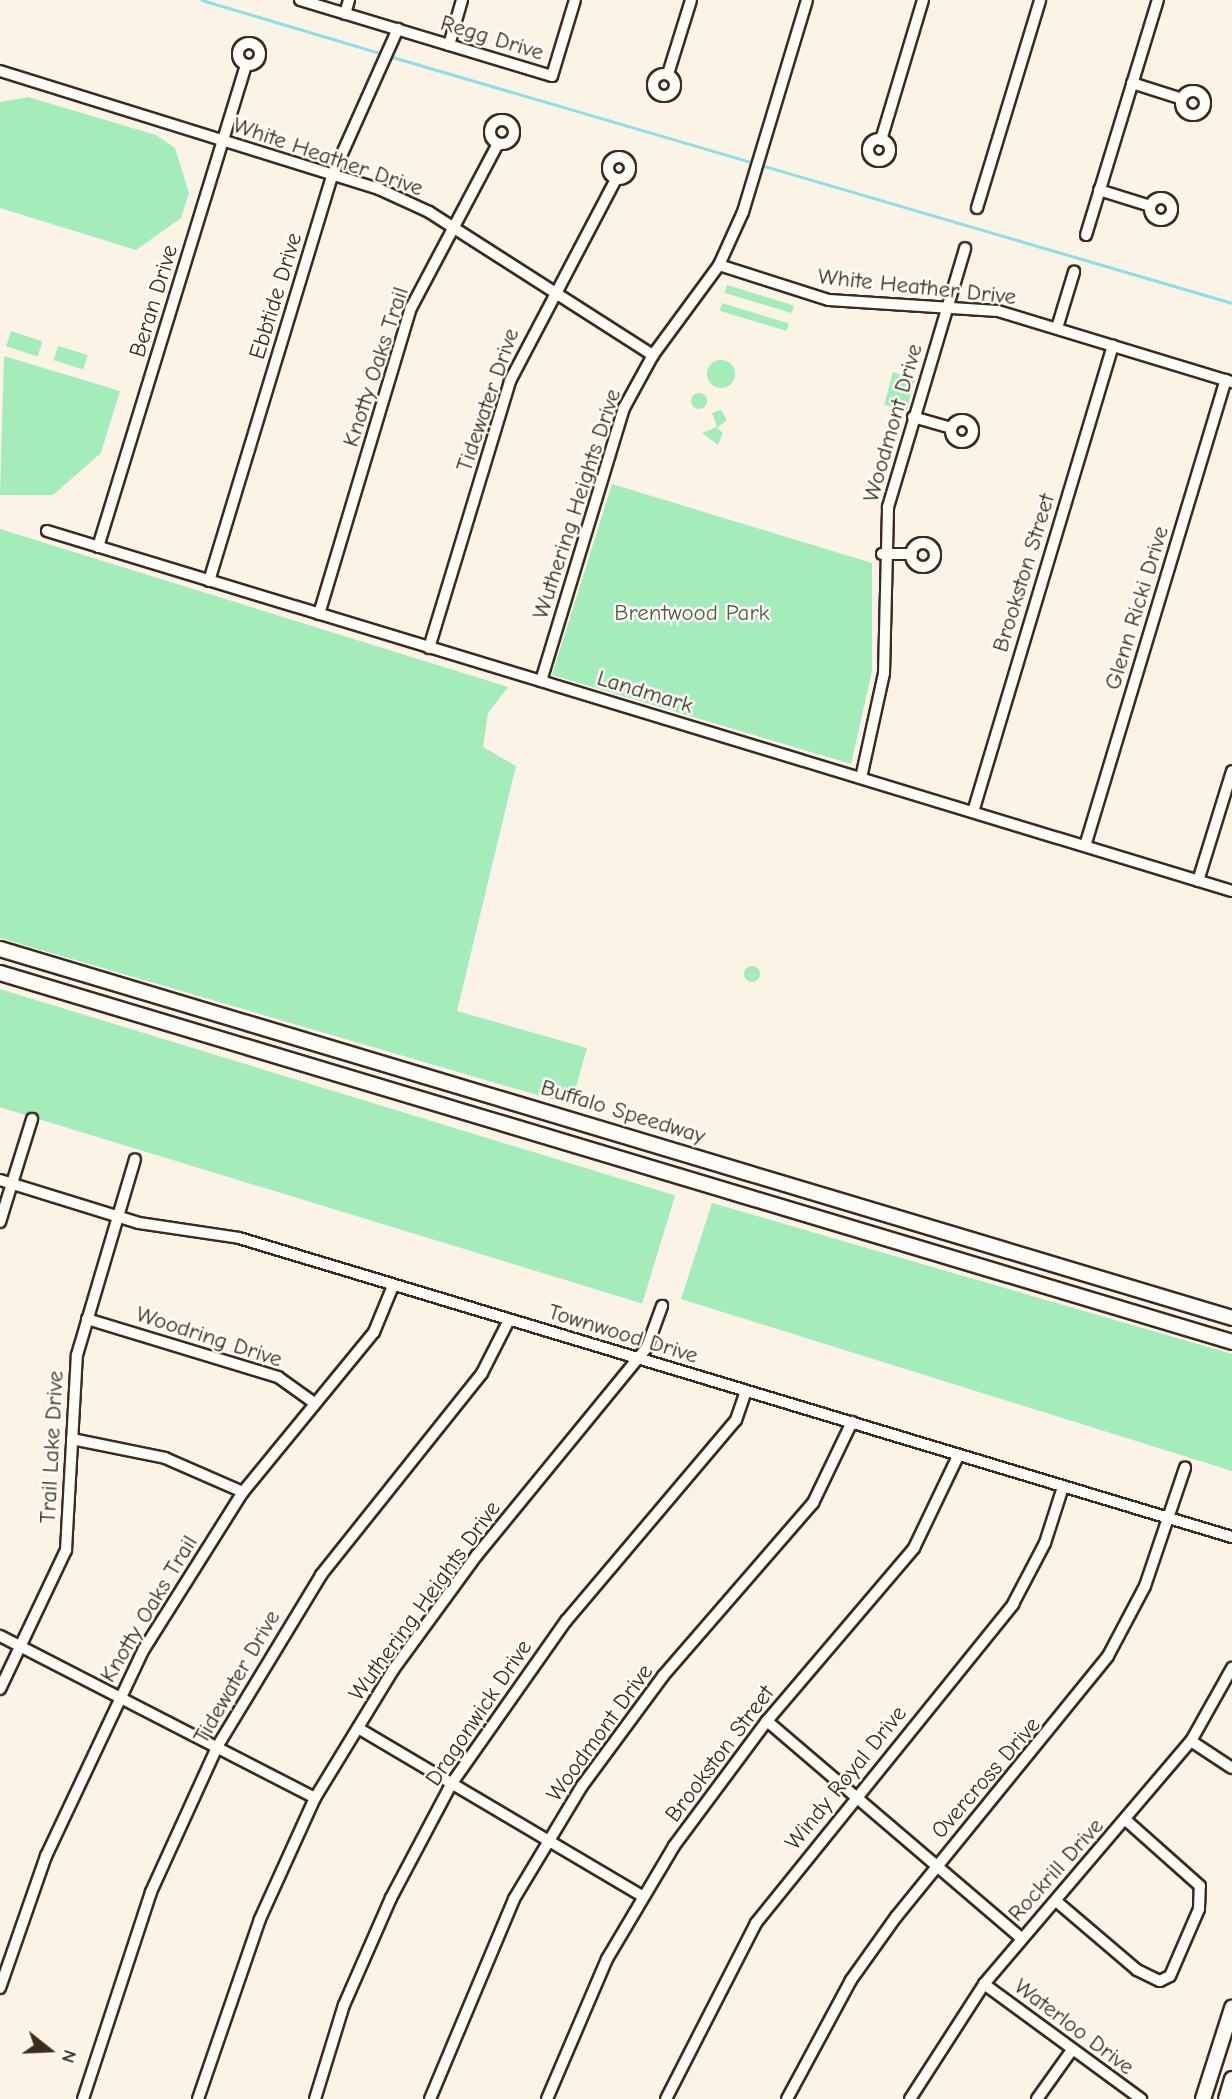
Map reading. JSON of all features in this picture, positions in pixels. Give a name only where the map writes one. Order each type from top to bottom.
[{"type":"main road","name":"Buffalo Speedway","points":[[0,949],[1232,1318]]},
{"type":"main road","points":[[19,978],[25,956]]},
{"type":"main road","name":"Buffalo Speedway","points":[[0,973],[1232,1342]]},
{"type":"main road","points":[[193,1031],[200,1007]]},
{"type":"main road","points":[[337,1074],[344,1051]]},
{"type":"main road","points":[[476,1116],[482,1094]]},
{"type":"main road","points":[[615,1158],[622,1135]]},
{"type":"main road","points":[[756,1200],[763,1178]]},
{"type":"main road","points":[[894,1241],[901,1219]]},
{"type":"main road","points":[[1034,1282],[1040,1261]]},
{"type":"main road","points":[[1174,1324],[1181,1303]]},
{"type":"main road","points":[[1203,2099],[1232,2008]]},
{"type":"main road","points":[[1226,2099],[1232,2080]]},
{"type":"street","name":"Regg Drive","points":[[300,0],[552,76],[575,0]]},
{"type":"street","points":[[345,13],[349,0]]},
{"type":"street","points":[[449,45],[462,0]]},
{"type":"street","points":[[668,74],[691,0]]},
{"type":"street","name":"Wuthering Heights Drive","points":[[541,681],[618,423],[653,355],[719,265],[753,178],[807,0]]},
{"type":"street","points":[[881,140],[923,0]]},
{"type":"street","points":[[977,208],[1040,0]]},
{"type":"street","points":[[1086,235],[1158,0]]},
{"type":"street","name":"Ebbtide Drive","points":[[209,581],[333,174],[398,29]]},
{"type":"street","name":"Beran Drive","points":[[98,547],[246,65]]},
{"type":"street","name":"White Heather Drive","points":[[0,71],[333,174],[455,229],[653,355]]},
{"type":"street","points":[[1132,83],[1182,99]]},
{"type":"street","name":"Knotty Oaks Trail","points":[[319,614],[411,308],[498,144]]},
{"type":"street","name":"Tidewater Drive","points":[[429,648],[510,381],[553,291],[616,179]]},
{"type":"street","points":[[1099,190],[1150,206]]},
{"type":"street","name":"Woodmont Drive","points":[[860,778],[884,673],[882,554],[893,480],[965,248]]},
{"type":"street","name":"White Heather Drive","points":[[719,265],[829,300],[998,311],[1229,381]]},
{"type":"street","points":[[1057,328],[1074,272]]},
{"type":"street","name":"Brookston Street","points":[[972,812],[1113,346]]},
{"type":"street","name":"Glenn Ricki Drive","points":[[1085,846],[1229,381]]},
{"type":"street","points":[[913,417],[951,428]]},
{"type":"street","name":"Landmark","points":[[47,531],[1232,891]]},
{"type":"street","points":[[882,554],[912,555]]},
{"type":"street","points":[[1198,881],[1232,771]]},
{"type":"street","points":[[0,1222],[32,1119]]},
{"type":"street","name":"Trail Lake Drive","points":[[0,1689],[22,1648],[66,1550],[72,1439],[70,1399],[87,1319],[135,1159]]},
{"type":"street","name":"Townwood Drive","points":[[0,1181],[118,1217],[203,1228],[1232,1536]]},
{"type":"street","name":"Knotty Oaks Trail","points":[[0,1987],[46,1856],[118,1698],[243,1492],[313,1402],[374,1332],[393,1286]]},
{"type":"street","name":"Wuthering Heights Drive","points":[[198,2099],[260,1919],[315,1797],[358,1727],[477,1555],[639,1358],[662,1306]]},
{"type":"street","name":"Woodring Drive","points":[[87,1319],[278,1377],[313,1402]]},
{"type":"street","name":"Tidewater Drive","points":[[83,2099],[151,1892],[217,1747],[321,1575],[482,1373],[509,1320]]},
{"type":"street","name":"Dragonwick Drive","points":[[315,2099],[344,2005],[386,1910],[452,1783],[566,1621],[736,1420],[746,1391]]},
{"type":"street","name":"Woodmont Drive","points":[[430,2099],[473,1984],[548,1842],[629,1718],[813,1503],[852,1422]]},
{"type":"street","points":[[72,1439],[165,1458],[243,1492]]},
{"type":"street","name":"Brookston Street","points":[[547,2099],[573,2029],[642,1896],[767,1721],[914,1548],[958,1456]]},
{"type":"street","name":"Overcross Drive","points":[[787,2099],[851,1980],[934,1866],[1087,1688],[1129,1619],[1170,1519],[1185,1468]]},
{"type":"street","name":"Windy Royal Drive","points":[[666,2099],[756,1923],[853,1796],[1013,1604],[1045,1543],[1063,1487]]},
{"type":"street","points":[[0,1636],[315,1797]]},
{"type":"street","name":"Rockrill Drive","points":[[910,2099],[984,1984],[1191,1741],[1232,1668]]},
{"type":"street","points":[[767,1721],[1021,1938]]},
{"type":"street","points":[[358,1727],[642,1896]]},
{"type":"street","points":[[1191,1741],[1232,1768]]},
{"type":"street","points":[[1056,1901],[1151,1979],[1170,1976],[1190,1933],[1200,1886],[1126,1820]]},
{"type":"street","name":"Waterloo Drive","points":[[984,1984],[1141,2099]]},
{"type":"street","points":[[1037,2099],[1072,2050]]},
{"type":"green space","points":[[28,97],[156,135],[175,148],[189,193],[181,218],[136,250],[0,208],[0,102]]},
{"type":"green space","points":[[727,285],[794,305],[792,313],[725,293]]},
{"type":"green space","points":[[722,303],[789,323],[787,331],[720,311]]},
{"type":"green space","points":[[11,331],[42,341],[37,356],[6,346]]},
{"type":"green space","points":[[58,346],[88,355],[83,369],[54,360]]},
{"type":"green space","points":[[4,356],[120,391],[101,453],[53,495],[0,495]]},
{"type":"green space","points":[[721,360],[731,364],[735,374],[731,384],[721,388],[711,384],[707,374],[711,364]]},
{"type":"green space","points":[[893,372],[915,378],[906,411],[884,405]]},
{"type":"green space","points":[[696,393],[702,393],[707,401],[705,407],[696,409],[691,404],[691,398]]},
{"type":"green space","points":[[721,410],[727,420],[717,428],[723,433],[718,445],[702,433],[717,427],[712,413]]},
{"type":"green space","name":"Brentwood Park","points":[[612,484],[872,563],[872,671],[851,764],[552,675]]},
{"type":"green space","points":[[0,529],[508,687],[488,713],[483,747],[516,766],[457,1011],[587,1048],[571,1105],[0,938]]},
{"type":"green space","points":[[749,966],[755,966],[760,974],[758,980],[749,982],[744,977],[744,971]]},
{"type":"green space","points":[[0,989],[675,1195],[642,1303],[0,1107]]},
{"type":"green space","points":[[712,1203],[1232,1354],[1232,1471],[681,1299]]},
{"type":"waterway","points":[[202,0],[383,54]]},
{"type":"waterway","points":[[389,56],[1232,303]]}]
